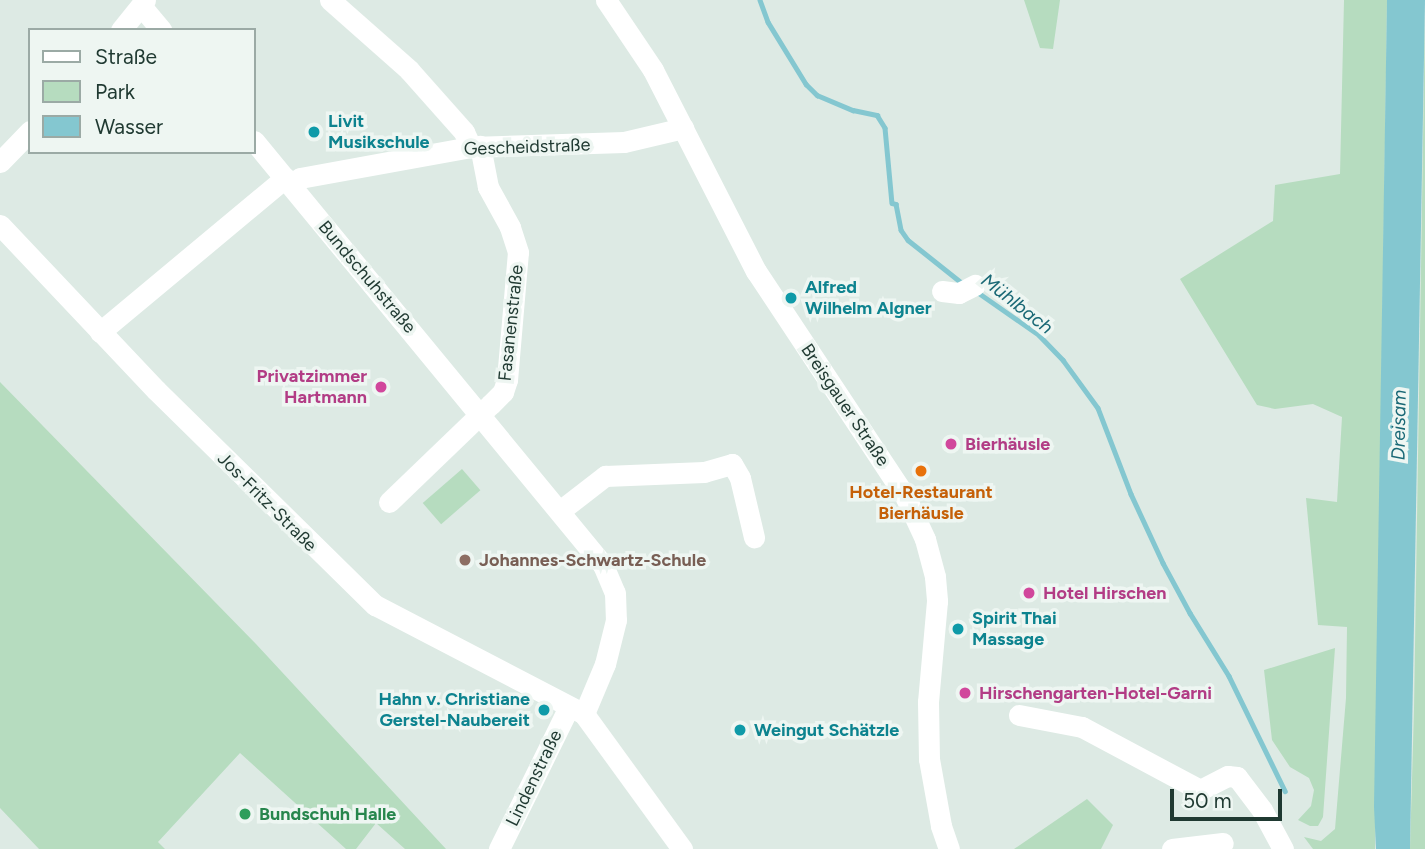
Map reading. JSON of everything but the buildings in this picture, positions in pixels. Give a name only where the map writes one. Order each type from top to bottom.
[{"type":"street","name":"Fasanenstraße","points":[[330,0],[409,70],[464,132],[475,146],[488,187],[510,228],[518,252],[507,380],[503,392],[481,414]]},
{"type":"street","name":"Breisgauer Straße","points":[[606,0],[653,70],[756,271],[906,498],[925,539],[935,577],[937,601],[928,702],[929,759],[941,826],[949,849]]},
{"type":"street","points":[[123,28],[144,3],[160,28]]},
{"type":"street","name":"Gescheidstraße","points":[[100,332],[288,182],[475,146],[624,142],[683,128]]},
{"type":"street","points":[[0,162],[28,133]]},
{"type":"street","name":"Bundschuhstraße","points":[[256,143],[561,510],[603,565],[615,593],[616,620],[605,664],[577,711]]},
{"type":"street","name":"Jos-Fritz-Straße","points":[[0,225],[100,332],[329,563],[375,605],[577,711]]},
{"type":"street","points":[[388,502],[481,414]]},
{"type":"street","points":[[561,510],[605,476],[704,472],[732,464],[740,478],[754,537]]},
{"type":"street","points":[[577,711],[682,849]]},
{"type":"street","name":"Lindenstraße","points":[[499,849],[577,711]]},
{"type":"street","points":[[1019,716],[1083,727],[1200,790],[1228,776],[1237,777],[1262,810],[1283,849]]},
{"type":"street","points":[[1172,849],[1223,842]]},
{"type":"green space","points":[[1024,0],[1060,0],[1053,49],[1040,48]]},
{"type":"green space","points":[[1344,0],[1387,0],[1375,849],[1313,849],[1304,837],[1321,841],[1335,829],[1346,698],[1347,627],[1318,625],[1306,498],[1337,502],[1342,417],[1313,404],[1275,409],[1257,405],[1180,279],[1273,221],[1275,185],[1340,174]]},
{"type":"green space","points":[[1425,15],[1425,849],[1410,849],[1414,709]]},
{"type":"green space","points":[[0,382],[256,644],[446,849],[405,849],[376,823],[356,849],[346,849],[240,753],[158,842],[165,849],[39,849],[0,808]]},
{"type":"green space","points":[[462,469],[480,490],[441,524],[423,503]]},
{"type":"green space","points":[[1335,648],[1323,817],[1318,826],[1310,826],[1298,820],[1311,806],[1314,790],[1309,778],[1290,767],[1272,740],[1264,670]]},
{"type":"green space","points":[[1087,799],[1113,825],[1101,849],[1014,849]]},
{"type":"water","name":"Dreisam","points":[[1387,0],[1425,0],[1410,849],[1376,849],[1374,807]]},
{"type":"waterway","name":"Mühlbach","points":[[760,0],[768,22],[806,84],[817,95],[853,110],[877,115],[885,128],[892,203],[896,204],[901,230],[908,240],[962,283]]},
{"type":"waterway","name":"Mühlbach","points":[[976,291],[1039,335],[1063,360],[1098,408],[1131,494],[1163,563],[1229,676],[1285,791]]},
{"type":"place","name":"Livit Musikschule","points":[[314,132]]},
{"type":"place","name":"Alfred Wilhelm Algner","points":[[791,298]]},
{"type":"place","name":"Privatzimmer Hartmann","points":[[381,387]]},
{"type":"place","name":"Bierhäusle","points":[[951,444]]},
{"type":"place","name":"Hotel-Restaurant Bierhäusle","points":[[921,471]]},
{"type":"place","name":"Johannes-Schwartz-Schule","points":[[465,560]]},
{"type":"place","name":"Hotel Hirschen","points":[[1029,593]]},
{"type":"place","name":"Spirit Thai Massage","points":[[958,629]]},
{"type":"place","name":"Hirschengarten-Hotel-Garni","points":[[965,693]]},
{"type":"place","name":"Hahn v. Christiane Gerstel-Naubereit","points":[[544,710]]},
{"type":"place","name":"Weingut Schätzle","points":[[740,730]]},
{"type":"place","name":"Bundschuh Halle","points":[[245,814]]}]
